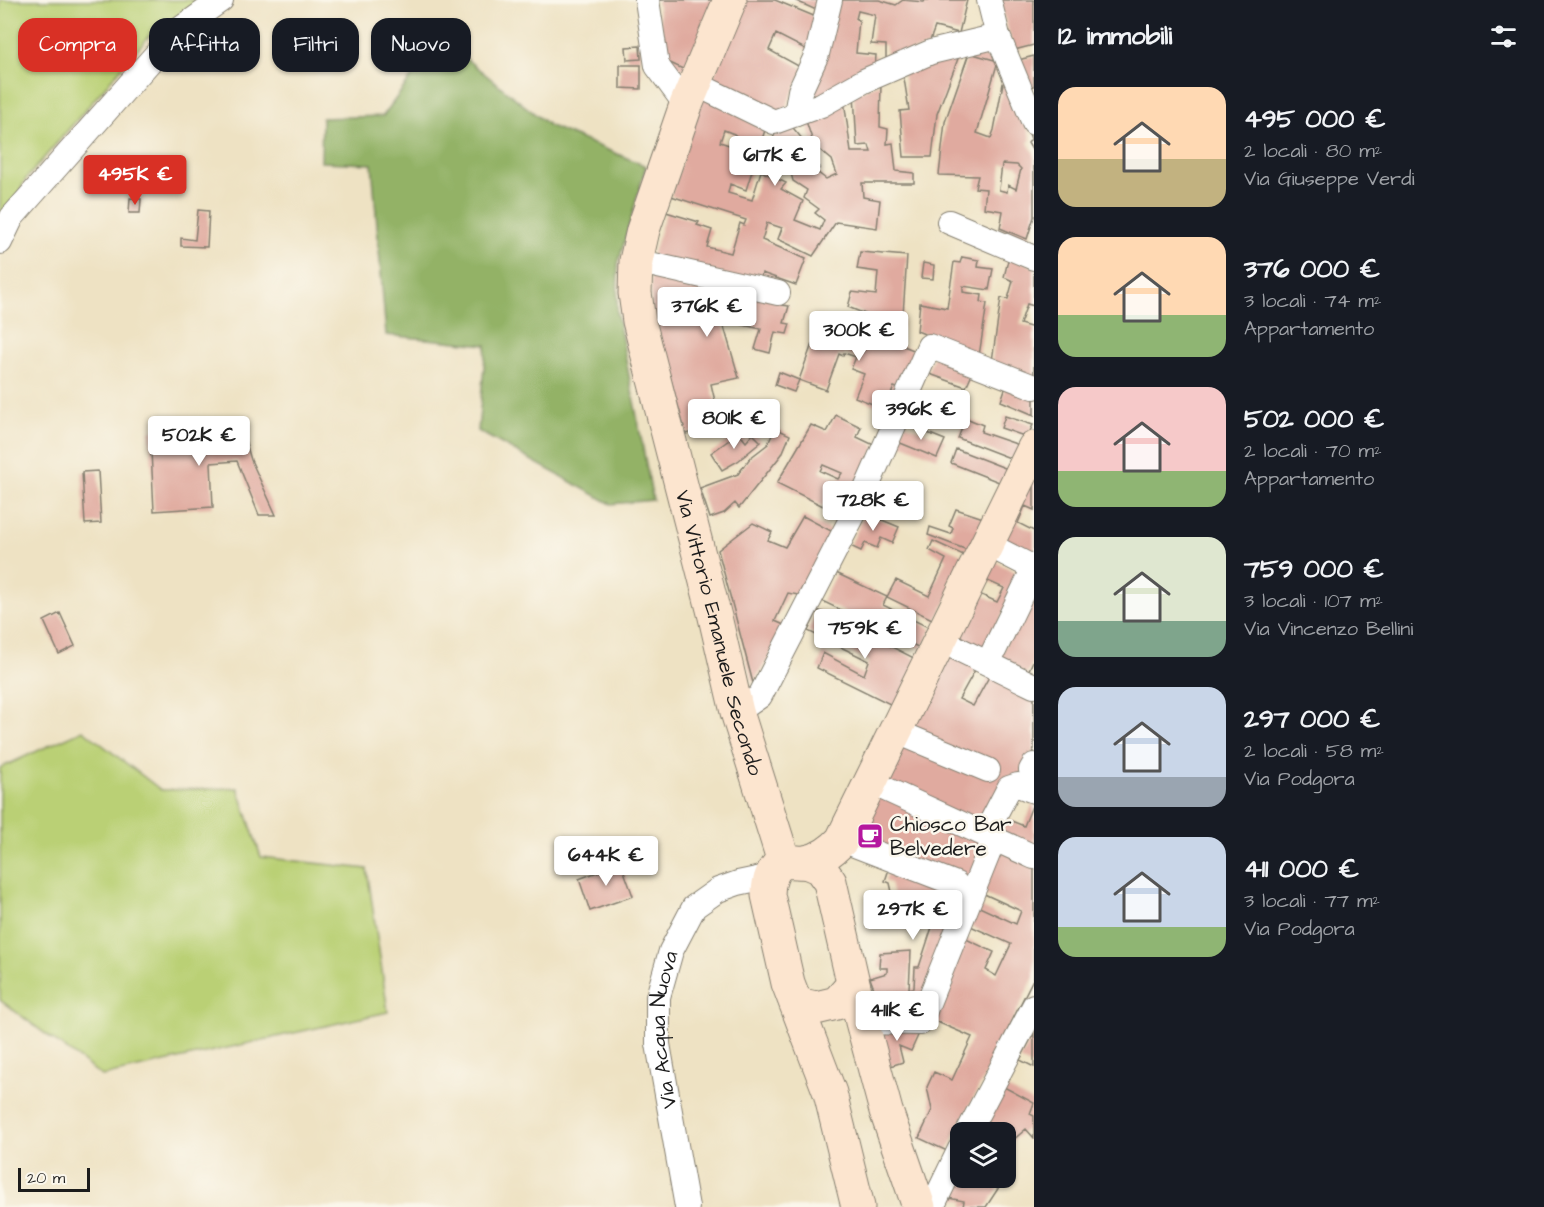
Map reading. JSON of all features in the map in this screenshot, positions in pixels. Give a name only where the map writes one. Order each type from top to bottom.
[{"type":"street","points":[[0,242],[12,217],[176,32],[221,0]]},
{"type":"street","points":[[647,0],[657,66],[691,95],[774,122],[821,105],[864,81],[932,52],[998,36]]},
{"type":"street","name":"Via Vittorio Emanuele Secondo","points":[[730,0],[691,95],[644,230],[636,261],[635,293],[639,321],[737,712],[785,863],[768,895],[788,983],[830,1093],[858,1207]]},
{"type":"street","points":[[796,114],[800,91],[817,54],[830,0]]},
{"type":"street","points":[[989,0],[998,36],[1034,123]]},
{"type":"street","points":[[949,222],[1034,258]]},
{"type":"street","points":[[636,261],[778,293]]},
{"type":"street","points":[[737,712],[760,696],[862,498],[929,346],[1034,387]]},
{"type":"street","points":[[785,863],[832,851],[842,840],[1034,447]]},
{"type":"street","points":[[987,544],[1034,568],[988,663]]},
{"type":"street","points":[[940,640],[1033,683]]},
{"type":"street","points":[[895,731],[988,770]]},
{"type":"street","points":[[862,1022],[920,1023],[1009,788],[1029,778]]},
{"type":"street","points":[[870,782],[1034,857]]},
{"type":"street","points":[[842,840],[956,884]]},
{"type":"street","points":[[785,863],[820,868],[831,882],[853,985],[886,1111],[919,1207]]},
{"type":"street","name":"Via Acqua Nuova","points":[[687,1207],[658,1044],[658,997],[671,951],[694,907],[718,890],[785,863]]},
{"type":"street","points":[[802,1018],[816,1008],[837,1003],[853,985]]},
{"type":"street","points":[[973,1122],[1034,1006]]},
{"type":"street","points":[[932,1207],[950,1170]]},
{"type":"green space","points":[[0,0],[202,0],[176,18],[149,18],[149,36],[137,50],[137,18],[18,18],[18,72],[118,72],[26,179],[0,229]]},
{"type":"green space","points":[[471,63],[550,126],[646,166],[618,264],[617,313],[653,500],[611,504],[478,431],[486,345],[386,335],[372,164],[321,162],[322,118],[383,116],[415,72],[471,72]]},
{"type":"green space","points":[[83,730],[161,790],[238,788],[261,857],[367,869],[388,1012],[102,1076],[0,1000],[0,768]]},
{"type":"building","points":[[657,0],[715,0],[687,71],[666,61]]},
{"type":"building","points":[[744,0],[775,0],[821,19],[811,52],[776,34],[769,50],[804,69],[781,116],[712,81]]},
{"type":"building","points":[[794,0],[819,0],[816,10]]},
{"type":"building","points":[[836,0],[879,0],[896,5],[903,0],[924,2],[925,0],[967,0],[959,33],[935,27],[928,46],[886,59],[886,45],[871,44],[875,15],[858,11],[856,53],[876,55],[875,68],[821,100],[807,91]]},
{"type":"building","points":[[999,0],[1034,0],[1034,45],[1014,50]]},
{"type":"building","points":[[640,46],[641,59],[627,60],[626,47]]},
{"type":"building","points":[[969,53],[998,61],[977,133],[991,138],[1003,83],[1011,81],[1031,139],[1028,143],[1034,153],[1034,217],[1027,239],[1000,228],[1003,211],[984,208],[986,189],[975,188],[978,176],[939,175],[945,122]],"holes":[[[1002,164],[1017,165],[1021,169],[1016,189],[1008,185],[1007,192],[999,190]]]},
{"type":"building","points":[[959,56],[937,114],[932,157],[904,157],[900,111],[909,110],[903,72]]},
{"type":"building","points":[[1034,56],[1034,86],[1029,87],[1018,60]]},
{"type":"building","points":[[620,65],[641,65],[641,89],[620,88]]},
{"type":"building","points":[[881,83],[880,127],[888,129],[887,144],[893,143],[896,171],[914,173],[914,183],[862,183],[863,197],[880,200],[877,228],[836,222],[813,256],[778,239],[782,228],[767,223],[762,240],[806,259],[796,285],[762,273],[760,283],[651,259],[666,212],[699,222],[697,225],[712,230],[707,247],[731,253],[740,223],[744,225],[746,220],[671,196],[702,94],[765,130],[746,190],[730,184],[728,193],[752,200],[761,171],[786,183],[781,189],[803,201],[795,220],[820,230],[824,220],[815,213],[819,209],[804,198],[807,190],[793,181],[791,173],[765,155],[776,132],[789,123],[814,153],[809,162],[820,167],[817,172],[826,179],[837,174],[832,160],[814,145],[805,118],[844,100],[851,152],[871,152],[869,145],[857,146],[854,94]],"holes":[[[724,130],[734,134],[743,142],[741,149],[720,142]]]},
{"type":"building","points":[[130,198],[141,199],[140,213],[129,213]]},
{"type":"building","points":[[198,210],[209,211],[207,247],[181,246],[181,238],[195,240]]},
{"type":"building","points":[[860,252],[907,256],[902,329],[848,307],[852,292],[876,295],[878,272],[857,269]]},
{"type":"building","points":[[1009,256],[1034,267],[1034,306],[1027,304],[1020,324],[1034,328],[1034,379],[992,361],[1001,298],[1008,299],[1013,281],[1004,277]]},
{"type":"building","points":[[962,257],[979,260],[978,267],[993,269],[989,290],[963,286],[963,292],[982,295],[981,302],[987,303],[979,356],[917,331],[920,303],[947,308],[954,262],[960,263]]},
{"type":"building","points":[[923,263],[934,265],[933,279],[921,278]]},
{"type":"building","points":[[651,269],[783,300],[782,305],[789,306],[784,323],[790,324],[787,334],[775,332],[770,353],[755,349],[761,329],[722,320],[739,378],[711,384],[717,410],[722,409],[724,419],[716,422],[717,426],[686,434],[651,307]],"holes":[[[680,312],[722,320],[701,325],[699,319],[683,323]]]},
{"type":"building","points":[[831,318],[866,332],[859,350],[863,352],[871,333],[916,351],[900,389],[894,387],[885,409],[855,397],[864,374],[851,369],[856,357],[844,353],[843,356],[839,354],[826,390],[799,380],[812,344],[820,346]]},
{"type":"building","points":[[934,356],[973,371],[966,387],[927,373]]},
{"type":"building","points":[[779,372],[799,380],[794,392],[775,385]]},
{"type":"building","points":[[1007,383],[1034,393],[1034,415],[1001,401]]},
{"type":"building","points":[[836,415],[861,427],[857,437],[876,446],[849,499],[830,491],[823,506],[777,483],[811,425],[827,432]],"holes":[[[823,465],[842,473],[838,479],[820,471]]]},
{"type":"building","points":[[1005,416],[1033,425],[1027,437],[1001,428]]},
{"type":"building","points":[[966,418],[983,425],[981,432],[1022,446],[1015,460],[958,438]]},
{"type":"building","points":[[905,424],[945,440],[937,458],[898,442]]},
{"type":"building","points":[[241,426],[251,460],[276,515],[259,515],[237,461],[211,463],[213,507],[154,511],[150,431]]},
{"type":"building","points":[[775,428],[790,435],[782,454],[739,508],[735,503],[724,513],[710,518],[700,488],[738,474],[750,458],[768,444]]},
{"type":"building","points":[[739,433],[746,442],[753,434],[761,442],[738,461],[722,470],[711,453]]},
{"type":"building","points":[[956,449],[1010,470],[1004,484],[951,463]]},
{"type":"building","points":[[1034,470],[1034,510],[1025,506],[1018,523],[1034,531],[1034,558],[998,541]]},
{"type":"building","points":[[98,471],[101,523],[85,524],[82,472]]},
{"type":"building","points":[[956,509],[986,519],[970,551],[928,535],[930,527],[951,534],[953,528],[949,526]]},
{"type":"building","points":[[865,513],[899,527],[892,543],[881,538],[877,548],[865,543],[861,551],[850,546]]},
{"type":"building","points":[[803,516],[833,532],[798,595],[788,593],[775,621],[784,625],[771,654],[753,683],[718,550],[753,523],[772,532],[768,540],[785,547]]},
{"type":"building","points":[[933,541],[968,557],[936,621],[887,597],[896,580],[929,596],[946,559],[929,550]]},
{"type":"building","points":[[990,559],[1021,575],[985,653],[953,637],[975,592],[997,602],[1004,588],[981,578]]},
{"type":"building","points":[[836,573],[887,597],[883,605],[932,629],[922,649],[822,601]]},
{"type":"building","points":[[1034,585],[1034,659],[1027,674],[998,660]]},
{"type":"building","points":[[818,610],[918,660],[896,707],[817,668],[823,653],[864,675],[869,661],[808,631]]},
{"type":"building","points":[[60,613],[75,646],[59,654],[44,621]]},
{"type":"building","points":[[946,652],[976,668],[959,699],[973,706],[990,675],[1034,697],[1034,749],[1020,777],[982,829],[882,782]]},
{"type":"building","points":[[877,792],[985,840],[969,882],[858,839]]},
{"type":"building","points":[[1034,801],[1034,849],[993,832],[999,816],[1024,826]]},
{"type":"building","points":[[998,848],[1034,864],[1034,977],[962,1122],[950,1122],[950,1145],[947,1151],[919,1138],[932,1110],[927,1087],[934,1072],[952,1080],[972,1037],[928,1018],[964,938],[994,952],[986,970],[996,976],[1011,944],[966,924],[973,904],[1016,924],[1021,911],[980,892]]},
{"type":"building","points":[[621,863],[633,896],[590,911],[579,879]]},
{"type":"building","points":[[890,866],[964,894],[913,1019],[878,1018],[876,994],[870,978],[887,973],[887,968],[879,968],[880,953],[911,951],[909,989],[914,988],[915,967],[919,967],[933,924],[896,928],[889,902],[894,901],[890,883],[885,881]]},
{"type":"building","points":[[880,1025],[921,1029],[911,1051],[899,1046],[903,1062],[887,1067]]},
{"type":"building","points":[[1034,1033],[1034,1067],[1020,1060]]},
{"type":"building","points":[[1004,1087],[1034,1103],[1030,1114],[1034,1116],[1034,1138],[1026,1129],[1016,1138],[1016,1122],[987,1122]]},
{"type":"building","points":[[953,1188],[998,1188],[986,1207],[963,1207],[964,1201],[948,1198]]},
{"type":"place","name":"Chiosco Bar Belvedere","points":[[870,836]]}]
